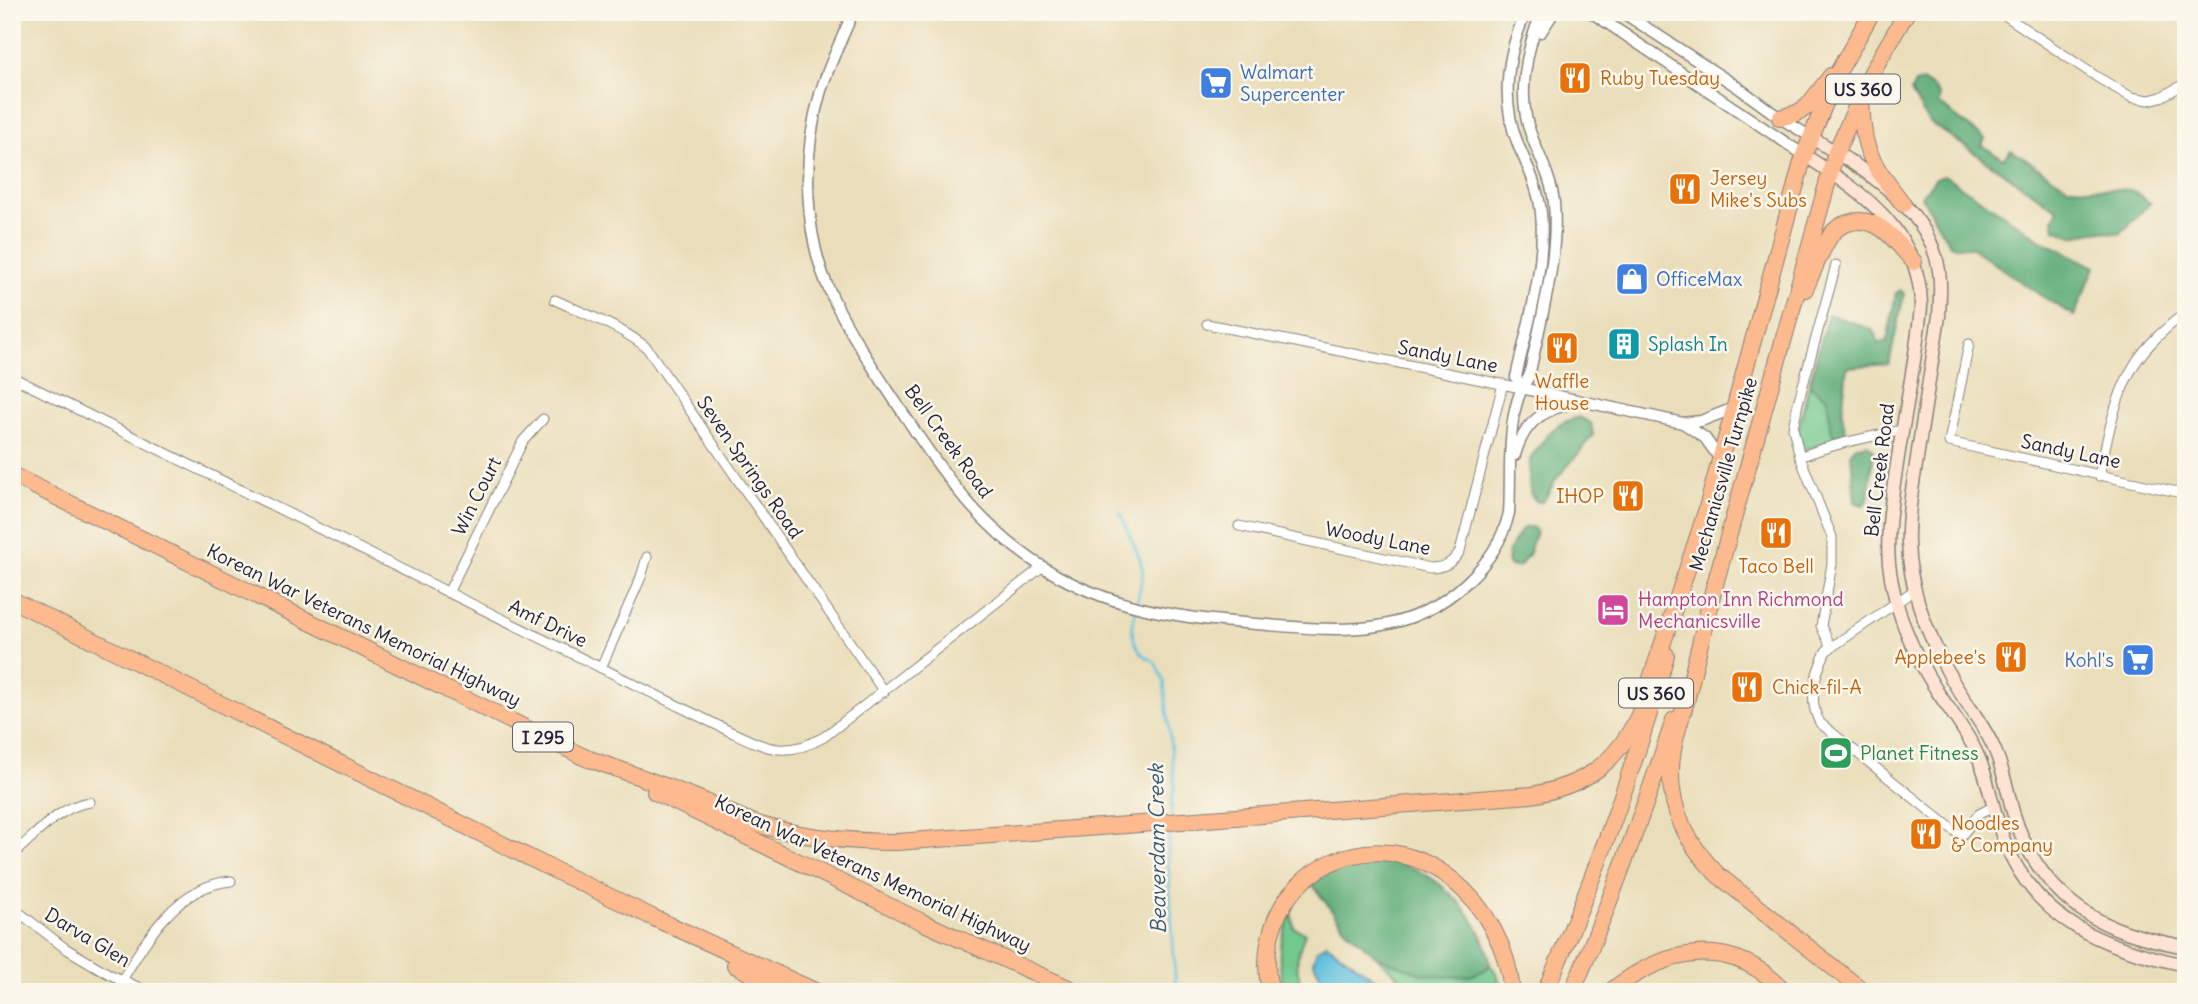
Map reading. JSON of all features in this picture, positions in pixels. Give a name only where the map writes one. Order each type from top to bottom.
[{"type":"highway","name":"Mechanicsville Turnpike","points":[[1545,992],[1597,868],[1634,764],[1804,155],[1844,61],[1872,12]]},
{"type":"highway","name":"Mechanicsville Turnpike","points":[[1572,992],[1649,794],[1715,584],[1836,152],[1860,95],[1907,12]]},
{"type":"highway","points":[[1780,118],[1807,107],[1844,61]]},
{"type":"highway","points":[[1860,95],[1868,151],[1874,164],[1903,204]]},
{"type":"highway","points":[[1785,329],[1828,241],[1839,227],[1856,221],[1875,224],[1890,235],[1914,262]]},
{"type":"highway","name":"Korean War Veterans Memorial Highway","points":[[12,475],[853,890],[1077,992]]},
{"type":"highway","points":[[581,756],[751,821],[824,839],[859,842],[897,842],[1532,795],[1587,777],[1606,763],[1630,734],[1639,715],[1704,515]]},
{"type":"highway","points":[[1715,584],[1672,750],[1671,783],[1676,811],[1697,853],[1718,875],[1864,992]]},
{"type":"highway","points":[[12,600],[654,918],[817,992]]},
{"type":"highway","points":[[1271,992],[1267,971],[1269,941],[1280,910],[1289,896],[1301,883],[1325,866],[1357,854],[1376,852],[1412,858],[1427,864],[1465,890],[1482,910],[1498,936],[1507,962],[1512,992]]},
{"type":"highway","points":[[654,918],[784,992]]},
{"type":"highway","points":[[1610,992],[1647,967],[1665,959],[1698,953],[1741,960],[1766,974],[1785,992]]},
{"type":"main road","name":"Bell Creek Road","points":[[1811,137],[1867,174],[1903,204],[1931,242],[1937,258],[1941,286],[1939,316],[1908,530],[1909,559],[1930,635],[1952,680],[1993,744],[2027,848],[2043,873],[2069,901],[2105,924],[2144,939],[2186,947]]},
{"type":"main road","name":"Bell Creek Road","points":[[1804,155],[1858,192],[1888,220],[1901,236],[1914,262],[1921,307],[1891,505],[1889,566],[1904,626],[1926,672],[1976,752],[1986,776],[2003,837],[2017,867],[2037,894],[2056,912],[2088,935],[2146,957],[2186,965]]},
{"type":"street","name":"Bell Creek Road","points":[[853,12],[824,84],[815,116],[810,167],[813,228],[822,270],[831,295],[855,338],[938,466],[979,516],[1010,544],[1042,567],[1103,597],[1181,617],[1351,630],[1395,624],[1447,599],[1477,572],[1495,550],[1506,527],[1509,513],[1511,444],[1521,388],[1529,377],[1552,270],[1554,200],[1530,134],[1525,93],[1532,34],[1542,12]]},
{"type":"street","name":"Bell Creek Road","points":[[1521,388],[1516,376],[1541,259],[1541,209],[1509,120],[1507,75],[1510,54],[1527,12]]},
{"type":"street","points":[[1527,60],[1547,20],[1554,12]]},
{"type":"street","name":"Bell Creek Road","points":[[1591,12],[1804,155]]},
{"type":"street","name":"Bell Creek Road","points":[[1622,12],[1811,137]]},
{"type":"street","points":[[2000,12],[2131,97],[2149,100],[2161,97],[2186,83]]},
{"type":"street","points":[[1831,647],[1821,626],[1832,564],[1832,537],[1800,457],[1794,437],[1794,421],[1836,265]]},
{"type":"street","name":"Seven Springs Road","points":[[555,300],[598,320],[647,348],[884,692]]},
{"type":"street","points":[[2099,476],[2116,410],[2133,367],[2156,338],[2186,312]]},
{"type":"street","name":"Sandy Lane","points":[[1207,324],[1682,423],[1701,421],[1734,408]]},
{"type":"street","name":"Sandy Lane","points":[[1969,344],[1949,442],[2186,494]]},
{"type":"street","name":"Amf Drive","points":[[12,377],[765,748],[799,748],[814,743],[884,692],[1042,567]]},
{"type":"street","name":"Woody Lane","points":[[1239,526],[1430,568],[1450,563],[1460,551],[1503,384]]},
{"type":"street","points":[[1511,468],[1520,440],[1532,423],[1548,411],[1581,401]]},
{"type":"street","name":"Win Court","points":[[448,593],[523,441],[543,419]]},
{"type":"street","name":"Sandy Lane","points":[[1682,423],[1705,438],[1720,459]]},
{"type":"street","points":[[1800,457],[1852,439],[1902,430]]},
{"type":"street","points":[[601,668],[641,577],[647,557]]},
{"type":"street","points":[[1916,589],[1826,651],[1818,667],[1812,701],[1820,723],[1961,836],[1979,814],[1993,807]]},
{"type":"street","points":[[12,855],[71,806],[90,802]]},
{"type":"street","points":[[115,992],[148,937],[167,916],[202,888],[231,881]]},
{"type":"street","name":"Darva Glen","points":[[12,907],[65,948],[149,992]]},
{"type":"green space","points":[[1922,81],[1934,88],[1940,96],[1938,103],[1985,139],[1982,145],[2003,159],[2011,150],[2068,187],[2131,190],[2150,203],[2120,234],[2100,231],[2072,236],[2055,229],[2053,220],[2058,210],[1928,121],[1911,92],[1915,83]]},
{"type":"green space","points":[[1944,175],[2041,240],[2095,267],[2074,316],[1972,248],[1950,245],[1921,196],[1936,178]]},
{"type":"green space","points":[[1901,290],[1904,294],[1889,364],[1847,367],[1842,413],[1846,436],[1840,438],[1832,433],[1827,398],[1809,385],[1828,314],[1871,329],[1876,334],[1878,343],[1885,342],[1896,293]]},
{"type":"green space","points":[[1809,385],[1827,398],[1832,433],[1840,438],[1806,450],[1800,446],[1798,429]]},
{"type":"green space","points":[[1579,417],[1591,423],[1593,435],[1557,478],[1542,502],[1537,502],[1531,495],[1529,484],[1530,459],[1551,431],[1564,422]]},
{"type":"green space","points":[[1867,444],[1874,450],[1868,500],[1863,505],[1855,502],[1851,452],[1855,447]]},
{"type":"green space","points":[[1525,527],[1532,527],[1536,531],[1529,553],[1520,566],[1513,567],[1508,565],[1510,550]]},
{"type":"green space","points":[[1375,860],[1399,864],[1421,872],[1449,892],[1481,934],[1490,965],[1470,976],[1422,974],[1376,956],[1345,928],[1312,884],[1342,868]]},
{"type":"green space","points":[[1291,913],[1294,928],[1305,933],[1297,963],[1299,977],[1306,992],[1285,992],[1282,980],[1280,952]]},
{"type":"green space","points":[[1376,956],[1422,974],[1485,970],[1490,965],[1498,977],[1500,992],[1416,992]]},
{"type":"water","points":[[1327,944],[1394,992],[1329,992],[1313,961],[1317,950]]},
{"type":"waterway","name":"Beaverdam Creek","points":[[1120,512],[1140,559],[1143,573],[1137,602]]},
{"type":"waterway","name":"Beaverdam Creek","points":[[1136,608],[1132,629],[1135,643],[1142,654],[1155,662],[1164,681],[1175,788],[1171,816]]},
{"type":"waterway","name":"Beaverdam Creek","points":[[1170,826],[1168,858],[1176,992]]},
{"type":"place","name":"Ruby Tuesday","points":[[1575,78]]},
{"type":"place","name":"Walmart Supercenter","points":[[1216,83]]},
{"type":"place","name":"Jersey Mike's Subs","points":[[1685,189]]},
{"type":"place","name":"OfficeMax","points":[[1632,279]]},
{"type":"place","name":"Splash In","points":[[1624,344]]},
{"type":"place","name":"Waffle House","points":[[1562,348]]},
{"type":"place","name":"IHOP","points":[[1628,496]]},
{"type":"place","name":"Taco Bell","points":[[1776,533]]},
{"type":"place","name":"Hampton Inn Richmond Mechanicsville","points":[[1613,610]]},
{"type":"place","name":"Applebee's","points":[[2011,657]]},
{"type":"place","name":"Kohl's","points":[[2138,660]]},
{"type":"place","name":"Chick-fil-A","points":[[1747,687]]},
{"type":"place","name":"Planet Fitness","points":[[1836,753]]},
{"type":"place","name":"Noodles & Company","points":[[1926,834]]}]
